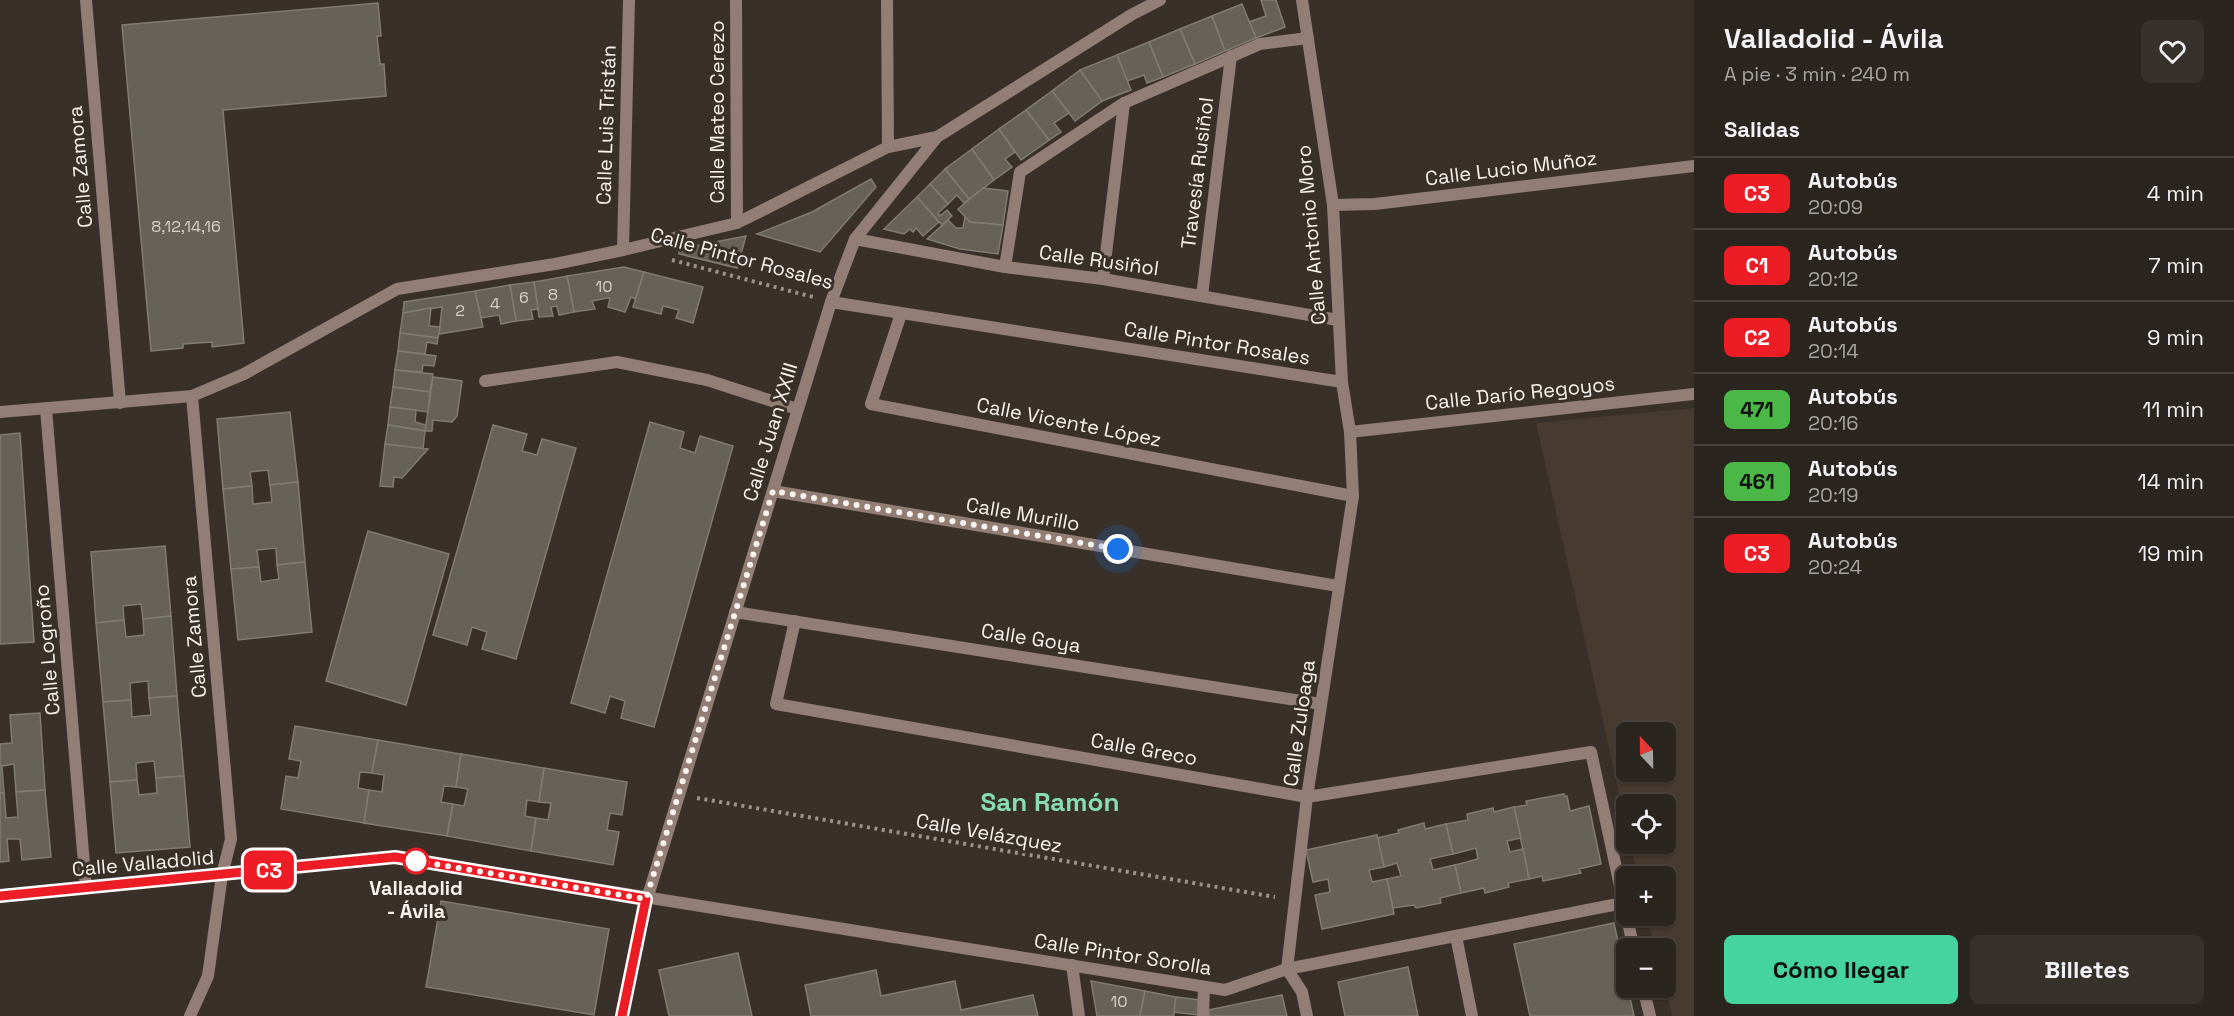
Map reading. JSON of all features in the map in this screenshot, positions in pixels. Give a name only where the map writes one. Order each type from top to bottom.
[{"type":"street","name":"Calle Zamora","points":[[86,0],[120,403]]},
{"type":"street","name":"Calle Luis Tristán","points":[[627,249],[629,0]]},
{"type":"street","name":"Calle Mateo Cerezo","points":[[736,0],[737,223]]},
{"type":"street","points":[[887,0],[888,147]]},
{"type":"street","points":[[1130,0],[1131,15]]},
{"type":"street","name":"Calle Juan XXIII","points":[[622,1016],[646,899],[797,409],[831,302],[855,239],[937,137],[1131,15],[1160,0]]},
{"type":"street","name":"Calle Antonio Moro","points":[[1302,0],[1332,205],[1342,382],[1350,432]]},
{"type":"street","points":[[1005,267],[1020,172],[1124,103],[1260,44],[1308,38]]},
{"type":"street","name":"Travesía Rusiñol","points":[[1202,296],[1231,56]]},
{"type":"street","points":[[1103,279],[1124,103]]},
{"type":"street","name":"Calle Pintor Rosales","points":[[0,412],[192,396],[244,374],[397,289],[555,264],[737,223],[888,147],[937,137]]},
{"type":"street","name":"Calle Lucio Muñoz","points":[[1332,205],[1375,204],[1694,166]]},
{"type":"street","name":"Calle Rusiñol","points":[[855,239],[1005,267],[1103,279],[1338,320]]},
{"type":"street","name":"Calle Pintor Rosales","points":[[831,302],[1342,382]]},
{"type":"street","name":"Calle Vicente López","points":[[901,314],[871,404],[1353,496]]},
{"type":"street","points":[[485,381],[617,362],[707,380],[797,409]]},
{"type":"street","name":"Calle Darío Regoyos","points":[[1350,432],[1694,394]]},
{"type":"street","name":"Calle Zamora","points":[[190,1016],[208,976],[222,875],[231,839],[192,396]]},
{"type":"street","name":"Calle Logroño","points":[[46,409],[86,888]]},
{"type":"street","name":"Calle Zuloaga","points":[[1287,969],[1307,797],[1353,496],[1350,432]]},
{"type":"street","name":"Calle Murillo","points":[[773,491],[1338,586]]},
{"type":"street","name":"Calle Goya","points":[[735,612],[1321,704]]},
{"type":"street","name":"Calle Greco","points":[[795,621],[776,704],[1307,797],[1591,752],[1616,869]]},
{"type":"street","name":"Calle Valladolid","points":[[0,896],[395,857],[646,899]]},
{"type":"street","name":"Calle Pintor Sorolla","points":[[646,899],[786,918],[1224,990],[1287,969],[1456,936],[1616,912]]},
{"type":"street","points":[[1456,936],[1472,1016]]},
{"type":"street","points":[[1072,965],[1079,1016]]},
{"type":"street","points":[[1287,969],[1302,992],[1307,1016]]},
{"type":"street","points":[[1203,1016],[1204,987]]},
{"type":"street","points":[[1646,998],[1650,1016]]},
{"type":"path","name":"Calle Pintor Rosales","points":[[664,257],[831,302]]},
{"type":"path","name":"Calle Velázquez","points":[[678,795],[1295,901]]},
{"type":"shaded area","points":[[1694,408],[1694,1016],[1672,1016],[1668,998],[1676,998],[1676,938],[1653,938],[1650,926],[1676,926],[1676,866],[1636,866],[1633,854],[1676,854],[1676,794],[1619,794],[1617,782],[1676,782],[1676,722],[1616,722],[1616,779],[1536,423]]},
{"type":"building","points":[[1261,0],[1276,0],[1285,27],[1256,38],[1249,22],[1266,16]]},
{"type":"building","points":[[378,3],[381,36],[377,36],[380,64],[384,64],[386,96],[223,110],[244,343],[212,347],[212,342],[183,344],[183,348],[151,351],[122,25]]},
{"type":"building","points":[[1242,4],[1256,38],[1225,51],[1212,16]]},
{"type":"building","points":[[1212,16],[1225,51],[1195,64],[1180,29]]},
{"type":"building","points":[[1180,29],[1195,64],[1163,77],[1149,42]]},
{"type":"building","points":[[1149,42],[1163,77],[1147,83],[1144,75],[1127,81],[1117,55]]},
{"type":"building","points":[[1117,55],[1131,90],[1102,101],[1080,70]]},
{"type":"building","points":[[1080,70],[1102,101],[1075,121],[1052,91]]},
{"type":"building","points":[[1052,91],[1069,113],[1054,123],[1061,132],[1049,140],[1026,110]]},
{"type":"building","points":[[1026,110],[1049,140],[1021,160],[999,129]]},
{"type":"building","points":[[999,129],[1015,152],[1005,159],[1012,167],[994,180],[972,149]]},
{"type":"building","points":[[972,149],[994,180],[969,199],[945,169]]},
{"type":"building","points":[[945,169],[969,199],[964,203],[957,195],[948,204],[930,184]]},
{"type":"building","points":[[871,179],[876,187],[820,252],[757,234],[812,212]]},
{"type":"building","points":[[930,184],[948,204],[938,213],[940,216],[947,210],[952,216],[942,225],[917,197]]},
{"type":"building","points":[[983,188],[1008,191],[1003,225],[970,222],[958,209]]},
{"type":"building","points":[[917,197],[939,222],[923,236],[916,228],[913,232],[910,229],[904,234],[884,229]]},
{"type":"building","points":[[965,217],[970,222],[1003,225],[998,254],[960,249],[927,239],[948,220],[956,228],[963,228]]},
{"type":"building","points":[[746,236],[737,268],[679,254],[679,249]]},
{"type":"building","points":[[624,267],[644,272],[636,299],[631,297],[625,312],[608,307],[610,298],[607,298],[592,301],[595,309],[574,312],[567,276]]},
{"type":"building","points":[[644,272],[703,287],[693,323],[676,318],[679,310],[663,306],[661,314],[633,307]]},
{"type":"building","points":[[567,276],[574,312],[559,315],[557,306],[551,307],[553,316],[539,317],[534,282]]},
{"type":"building","points":[[534,282],[538,309],[531,310],[533,319],[516,321],[510,285]]},
{"type":"building","points":[[510,285],[516,321],[501,324],[499,315],[481,318],[475,291]]},
{"type":"building","points":[[475,291],[483,327],[439,334],[442,307],[403,313],[404,302]]},
{"type":"building","points":[[431,308],[429,326],[440,327],[438,338],[400,333],[403,313]]},
{"type":"building","points":[[400,333],[438,338],[437,344],[427,342],[425,354],[398,351]]},
{"type":"building","points":[[398,351],[436,356],[434,366],[423,365],[422,372],[395,370]]},
{"type":"building","points":[[395,370],[433,374],[430,392],[393,387]]},
{"type":"building","points":[[433,377],[462,381],[457,416],[452,422],[433,420],[432,431],[425,431]]},
{"type":"building","points":[[393,387],[430,392],[428,412],[390,407]]},
{"type":"building","points":[[390,407],[416,410],[415,422],[426,425],[425,431],[388,425]]},
{"type":"building","points":[[290,412],[298,482],[270,485],[268,470],[250,472],[252,486],[223,489],[217,419]]},
{"type":"building","points":[[650,422],[684,432],[680,448],[695,453],[700,436],[733,446],[654,727],[621,718],[625,701],[610,696],[605,713],[571,703]]},
{"type":"building","points":[[388,425],[425,431],[423,449],[385,444]]},
{"type":"building","points":[[493,425],[527,434],[522,451],[537,455],[542,439],[576,448],[516,659],[482,649],[487,632],[472,627],[467,645],[433,635]]},
{"type":"building","points":[[20,433],[34,642],[0,644],[0,435]]},
{"type":"building","points":[[385,444],[428,449],[402,478],[394,477],[393,487],[380,486]]},
{"type":"building","points":[[298,482],[305,562],[277,565],[276,548],[257,550],[259,567],[231,569],[223,489],[252,486],[253,504],[272,502],[270,485]]},
{"type":"building","points":[[368,531],[449,554],[406,705],[326,681]]},
{"type":"building","points":[[165,546],[171,616],[143,619],[141,604],[123,606],[124,620],[96,623],[91,552]]},
{"type":"building","points":[[305,562],[312,632],[238,640],[231,569],[259,567],[261,582],[279,579],[277,565]]},
{"type":"building","points":[[171,616],[177,696],[149,698],[148,681],[130,683],[131,700],[103,702],[96,623],[124,620],[126,637],[144,635],[143,619]]},
{"type":"building","points":[[177,696],[184,776],[156,778],[154,761],[136,763],[137,780],[110,782],[103,702],[131,700],[132,717],[151,715],[149,698]]},
{"type":"building","points":[[40,713],[45,790],[16,792],[14,764],[2,766],[4,793],[0,793],[0,744],[12,743],[10,715]]},
{"type":"building","points":[[295,726],[378,740],[372,773],[360,772],[358,788],[369,790],[364,823],[281,809],[286,776],[298,778],[301,761],[289,759]]},
{"type":"building","points":[[378,740],[461,754],[456,787],[444,786],[441,802],[453,804],[447,836],[364,823],[369,790],[382,792],[384,775],[372,773]]},
{"type":"building","points":[[461,754],[544,768],[539,802],[527,800],[525,816],[536,818],[531,851],[447,836],[453,804],[464,806],[468,789],[456,787]]},
{"type":"building","points":[[544,768],[627,782],[622,815],[610,813],[607,830],[619,832],[613,865],[531,851],[536,818],[548,820],[551,803],[539,802]]},
{"type":"building","points":[[184,776],[190,847],[116,853],[110,782],[137,780],[139,795],[157,793],[156,778]]},
{"type":"building","points":[[45,790],[51,857],[22,860],[20,839],[7,839],[9,861],[0,862],[0,793],[4,793],[6,818],[18,817],[16,792]]},
{"type":"building","points":[[1564,794],[1567,796],[1570,811],[1589,806],[1601,864],[1579,869],[1581,873],[1543,881],[1542,876],[1529,879],[1514,807],[1527,805],[1526,801]]},
{"type":"building","points":[[1514,807],[1521,838],[1507,841],[1510,852],[1523,849],[1529,879],[1508,883],[1509,887],[1485,893],[1484,888],[1461,893],[1455,865],[1478,859],[1476,848],[1453,854],[1446,824],[1468,820],[1467,814],[1493,808],[1494,812]]},
{"type":"building","points":[[1424,823],[1425,829],[1446,824],[1453,854],[1430,859],[1433,870],[1455,865],[1461,893],[1440,898],[1441,903],[1416,908],[1414,905],[1393,908],[1387,879],[1401,876],[1397,863],[1384,867],[1377,838],[1399,833],[1398,830]]},
{"type":"building","points":[[1377,835],[1384,867],[1369,870],[1372,882],[1387,879],[1394,914],[1322,929],[1315,895],[1330,892],[1328,879],[1313,882],[1306,850]]},
{"type":"building","points":[[441,901],[609,929],[594,1015],[426,987]]},
{"type":"building","points":[[1614,923],[1617,938],[1616,998],[1630,998],[1634,1016],[1530,1016],[1514,944]]},
{"type":"building","points":[[738,953],[752,1016],[669,1016],[659,970]]},
{"type":"building","points":[[1408,967],[1418,1016],[1345,1016],[1338,982]]},
{"type":"building","points":[[876,970],[881,996],[955,981],[961,1010],[1033,995],[1038,1016],[811,1016],[805,985]]},
{"type":"building","points":[[1091,981],[1145,991],[1140,1016],[1097,1016]]},
{"type":"building","points":[[1145,991],[1176,997],[1174,1016],[1140,1016]]},
{"type":"building","points":[[1282,995],[1287,1016],[1209,1016],[1208,1010]]},
{"type":"building","points":[[1176,997],[1200,1000],[1198,1015],[1174,1012]]},
{"type":"bus line","name":"C3","points":[[0,896],[395,857],[646,899],[622,1016]]},
{"type":"place","name":"Valladolid - Ávila","points":[[416,861]]},
{"type":"district","name":"San Ramón","points":[[1050,802]]},
{"type":"route","points":[[416,861],[646,899],[773,491],[1118,549]]}]
